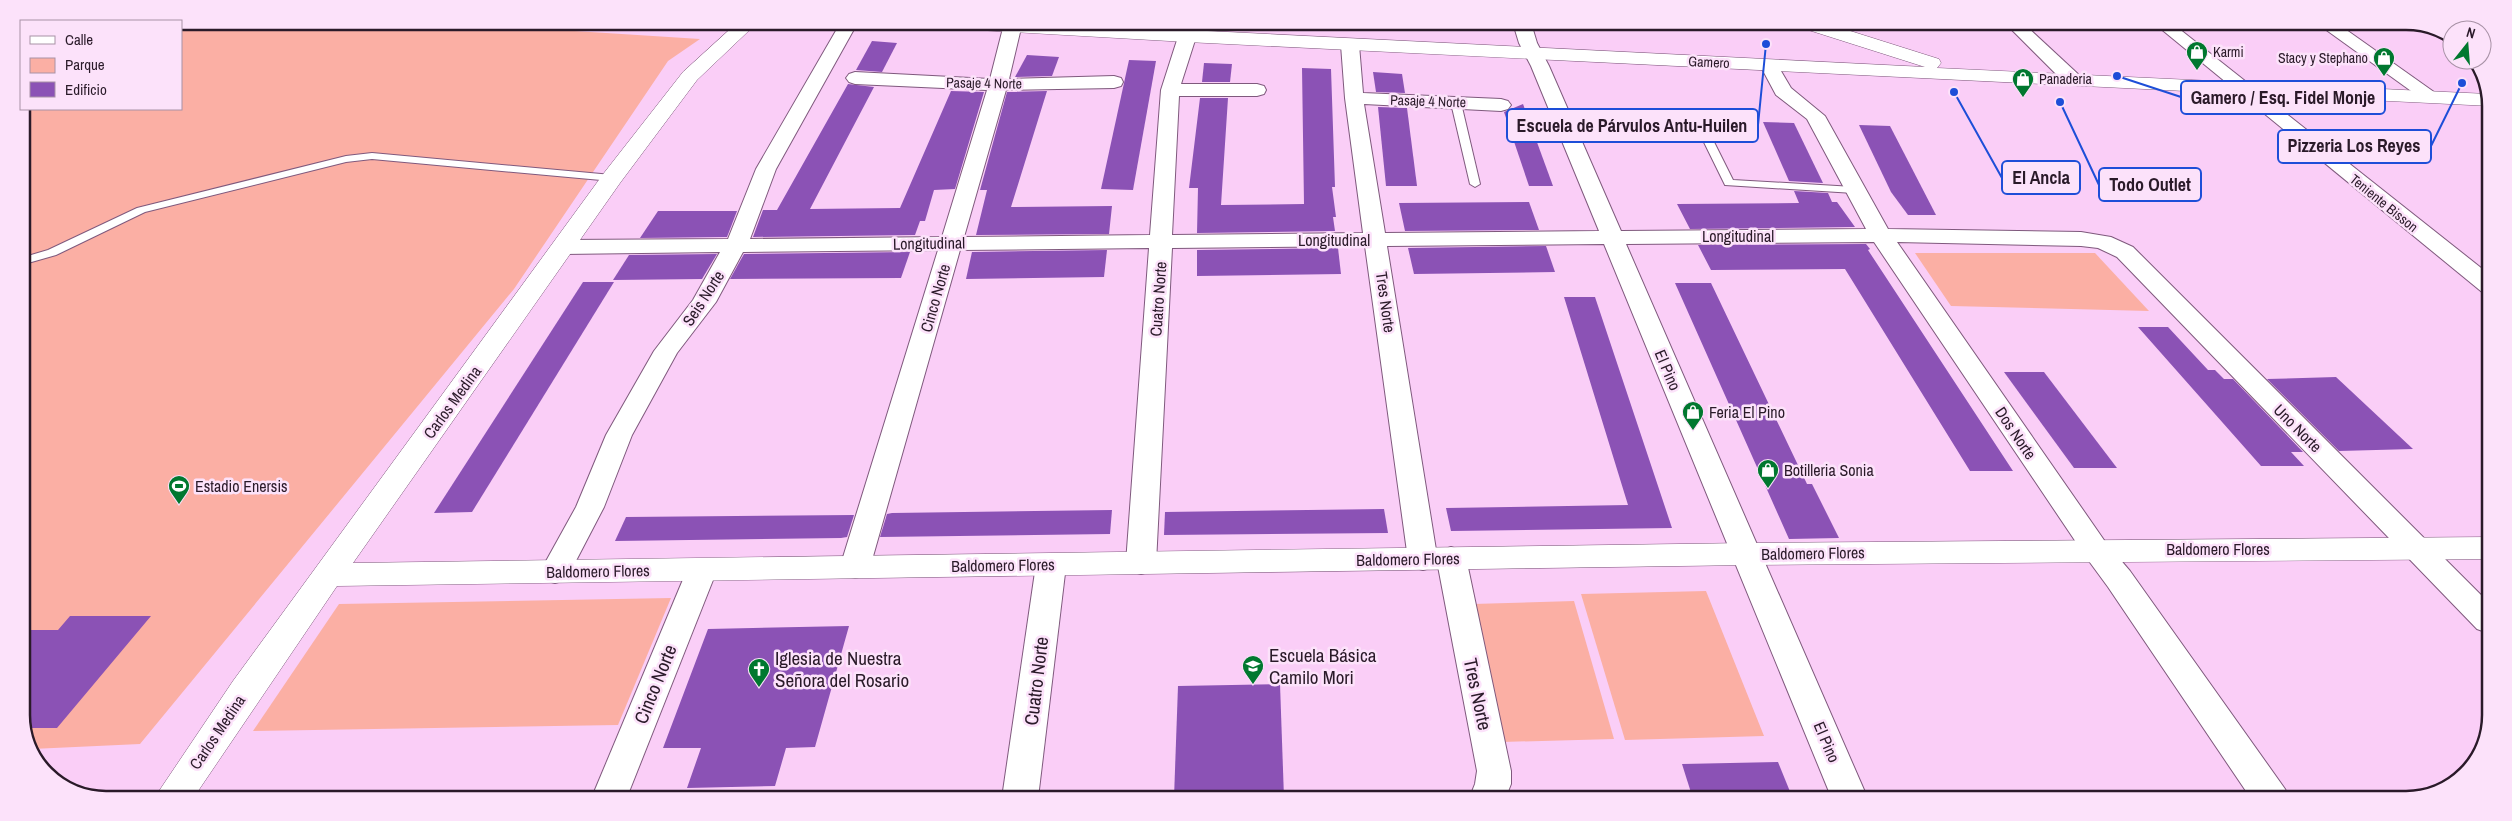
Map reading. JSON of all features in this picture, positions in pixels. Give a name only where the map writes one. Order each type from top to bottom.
[{"type":"street","name":"Carlos Medina","points":[[177,791],[212,738],[612,178],[690,76],[740,30]]},
{"type":"street","name":"Seis Norte","points":[[555,572],[590,507],[619,435],[666,351],[696,314],[735,245],[751,213],[759,183],[766,169],[845,30]]},
{"type":"street","name":"Cinco Norte","points":[[855,567],[998,85],[1012,30]]},
{"type":"street","name":"Gamero","points":[[1095,30],[1187,37],[2482,100]]},
{"type":"street","name":"El Pino","points":[[1525,30],[1611,237],[1748,554],[1847,791]]},
{"type":"street","points":[[1827,30],[1929,62],[1951,74]]},
{"type":"street","points":[[2020,30],[2072,79]]},
{"type":"street","name":"Teniente Bisson","points":[[2169,30],[2482,282]]},
{"type":"street","points":[[2335,30],[2432,97]]},
{"type":"street","name":"Cuatro Norte","points":[[1141,563],[1170,90],[1187,37]]},
{"type":"street","name":"Tres Norte","points":[[1350,45],[1354,98],[1377,239],[1437,559],[1494,771],[1490,791]]},
{"type":"street","name":"Dos Norte","points":[[1769,65],[1783,91],[1815,116],[1854,190],[1881,235],[2096,550],[2119,579],[2266,791]]},
{"type":"street","name":"Pasaje 4 Norte","points":[[855,78],[998,85],[1114,82]]},
{"type":"street","points":[[1170,90],[1257,90]]},
{"type":"street","name":"Pasaje 4 Norte","points":[[1354,98],[1501,104]]},
{"type":"street","name":"Longitudinal","points":[[564,247],[1881,235],[2081,239],[2103,242]]},
{"type":"street","name":"Uno Norte","points":[[2103,242],[2124,252],[2482,615]]},
{"type":"street","name":"Baldomero Flores","points":[[328,575],[1748,554],[2482,548]]},
{"type":"street","name":"Cuatro Norte","points":[[1021,791],[1051,565]]},
{"type":"street","name":"Cinco Norte","points":[[612,791],[702,570]]},
{"type":"lane","points":[[1456,102],[1475,184]]},
{"type":"lane","points":[[1703,130],[1730,183],[1854,190]]},
{"type":"lane","points":[[30,260],[64,247],[119,217],[346,159],[372,156],[612,178]]},
{"type":"green space","name":"Estadio Enersis","points":[[182,30],[559,30],[700,39],[668,61],[514,289],[140,744],[38,749],[31,730],[30,110],[182,110]]},
{"type":"green space","points":[[1915,253],[2095,253],[2149,311],[1951,306]]},
{"type":"green space","points":[[1706,591],[1764,736],[1625,740],[1581,594]]},
{"type":"green space","points":[[671,598],[618,725],[253,731],[339,604]]},
{"type":"green space","points":[[1574,601],[1614,739],[1502,742],[1473,604]]},
{"type":"building","points":[[872,41],[897,43],[882,72],[856,70]]},
{"type":"building","points":[[1027,55],[1059,57],[1052,76],[1015,77]]},
{"type":"building","points":[[1129,60],[1156,61],[1133,190],[1101,189]]},
{"type":"building","points":[[1204,63],[1232,64],[1230,82],[1202,82]]},
{"type":"building","points":[[1302,68],[1331,69],[1335,187],[1332,187],[1336,217],[1333,217],[1335,231],[1197,233],[1198,188],[1189,188],[1200,98],[1228,98],[1221,205],[1304,204]]},
{"type":"building","points":[[1373,72],[1402,74],[1405,93],[1376,92]]},
{"type":"building","points":[[848,84],[874,87],[810,209],[900,208],[951,91],[984,92],[955,189],[934,190],[925,221],[920,221],[915,235],[753,237],[763,210],[777,210]]},
{"type":"building","points":[[1047,91],[1011,207],[1112,206],[1109,234],[976,235],[987,190],[980,190],[1007,92]]},
{"type":"building","points":[[1523,104],[1553,186],[1529,186],[1504,112]]},
{"type":"building","points":[[1378,107],[1407,108],[1417,186],[1386,186]]},
{"type":"building","points":[[1763,122],[1794,123],[1823,183],[1789,181]]},
{"type":"building","points":[[1859,125],[1890,126],[1936,215],[1908,215],[1891,192]]},
{"type":"building","points":[[1794,191],[1828,193],[1832,202],[1837,202],[1855,227],[1690,229],[1677,204],[1799,203]]},
{"type":"building","points":[[1529,202],[1539,230],[1405,231],[1399,203]]},
{"type":"building","points":[[658,211],[737,211],[727,237],[640,238]]},
{"type":"building","points":[[1866,244],[1870,249],[1868,250],[2013,471],[1970,471],[1845,269],[1711,270],[1698,245]]},
{"type":"building","points":[[1546,246],[1555,272],[1414,274],[1408,248]]},
{"type":"building","points":[[1338,248],[1341,274],[1197,276],[1197,250]]},
{"type":"building","points":[[1107,250],[1104,277],[966,279],[972,252]]},
{"type":"building","points":[[910,252],[901,278],[730,279],[744,254]]},
{"type":"building","points":[[717,254],[702,279],[613,280],[629,255]]},
{"type":"building","points":[[583,282],[614,282],[472,512],[434,513]]},
{"type":"building","points":[[1675,283],[1711,283],[1807,484],[1812,484],[1839,538],[1789,539]]},
{"type":"building","points":[[1564,297],[1595,297],[1672,528],[1451,531],[1446,508],[1628,505]]},
{"type":"building","points":[[2138,327],[2168,327],[2208,370],[2215,370],[2224,379],[2233,379],[2303,452],[2291,452],[2304,466],[2261,466]]},
{"type":"building","points":[[2004,372],[2044,372],[2117,468],[2074,468]]},
{"type":"building","points":[[2336,377],[2413,449],[2339,451],[2267,379]]},
{"type":"building","points":[[1384,509],[1388,533],[1164,535],[1165,512]]},
{"type":"building","points":[[1112,510],[1110,534],[880,537],[887,514],[892,513]]},
{"type":"building","points":[[854,515],[847,537],[841,538],[615,541],[626,517]]},
{"type":"building","points":[[70,616],[151,616],[57,728],[31,728],[30,630],[58,630]]},
{"type":"building","name":"Iglesia de Nuestra Señora del Rosario","points":[[849,626],[815,747],[786,748],[775,786],[687,788],[701,748],[663,748],[708,629]]},
{"type":"building","points":[[1280,684],[1284,791],[1174,791],[1178,686]]},
{"type":"building","points":[[1778,762],[1790,791],[1690,791],[1682,764]]},
{"type":"place","name":"Escuela de Párvulos Antu-Huilen","points":[[1766,44]]},
{"type":"place","name":"Karmi","points":[[2197,71]]},
{"type":"place","name":"Gamero / Esq. Fidel Monje","points":[[2117,76]]},
{"type":"place","name":"Stacy y Stephano","points":[[2384,77]]},
{"type":"place","name":"Pizzeria Los Reyes","points":[[2462,83]]},
{"type":"place","name":"El Ancla","points":[[1954,92]]},
{"type":"place","name":"Panaderia","points":[[2023,98]]},
{"type":"place","name":"Todo Outlet","points":[[2060,102]]},
{"type":"place","name":"Feria El Pino","points":[[1693,431]]},
{"type":"place","name":"Botilleria Sonia","points":[[1768,489]]},
{"type":"place","name":"Estadio Enersis","points":[[179,505]]},
{"type":"place","name":"Escuela Básica Camilo Mori","points":[[1253,685]]},
{"type":"place","name":"Iglesia de Nuestra Señora del Rosario","points":[[759,688]]}]
